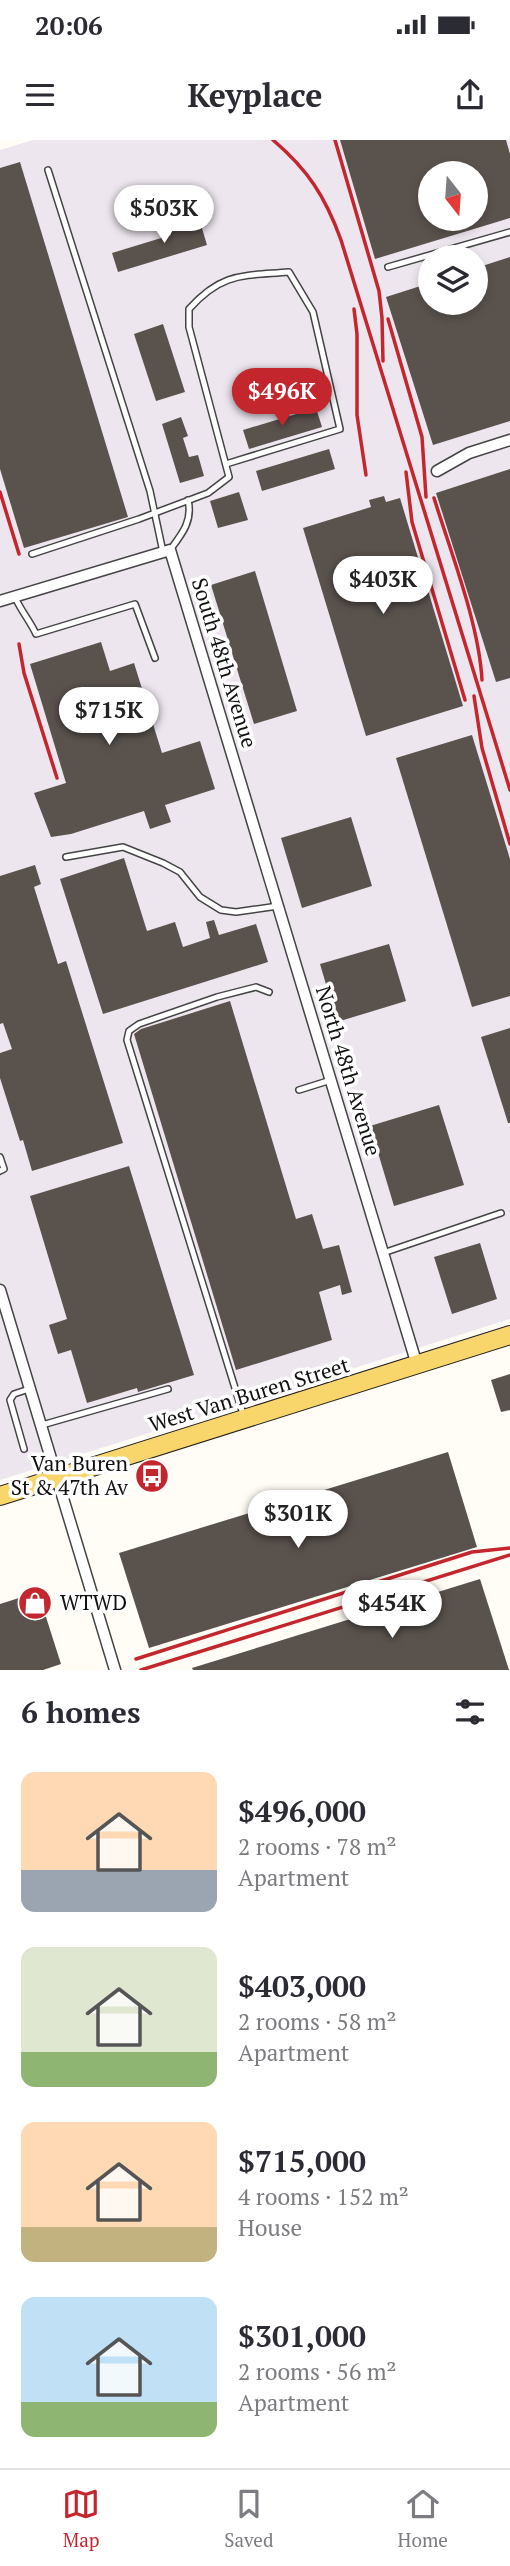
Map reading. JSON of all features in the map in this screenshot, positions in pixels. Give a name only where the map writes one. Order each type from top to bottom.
[{"type":"main road","name":"West Van Buren Street","points":[[0,1496],[510,1335]]},
{"type":"street","points":[[437,471],[469,453],[510,440]]},
{"type":"street","points":[[0,601],[167,551]]},
{"type":"street","name":"South 48th Avenue","points":[[167,551],[242,787]]},
{"type":"street","name":"North 48th Avenue","points":[[242,787],[417,1365]]},
{"type":"street","points":[[0,1290],[115,1670]]},
{"type":"lane","points":[[48,170],[167,551]]},
{"type":"lane","points":[[388,267],[510,232]]},
{"type":"lane","points":[[32,554],[139,520],[208,493],[229,477],[189,327],[189,309],[206,290],[232,277],[289,272],[313,312],[340,429],[226,464]]},
{"type":"lane","points":[[167,551],[186,530],[191,511],[188,500]]},
{"type":"lane","points":[[15,597],[36,635],[135,604],[155,658]]},
{"type":"lane","points":[[66,857],[123,847],[180,872],[200,897],[221,910],[236,912],[278,905]]},
{"type":"lane","points":[[245,1420],[127,1040],[129,1031],[139,1024],[217,997],[256,987],[269,992]]},
{"type":"lane","points":[[299,1090],[331,1080]]},
{"type":"lane","points":[[0,1157],[4,1169],[0,1171]]},
{"type":"lane","points":[[383,1253],[501,1213]]},
{"type":"lane","points":[[23,1449],[10,1401],[14,1394],[30,1388]]},
{"type":"lane","points":[[42,1425],[168,1389]]},
{"type":"shaded area","points":[[33,140],[510,140],[510,1319],[0,1480],[0,150]]},
{"type":"building","points":[[340,140],[506,140],[510,154],[510,218],[488,225],[488,161],[418,161],[418,231],[467,231],[375,259]]},
{"type":"building","points":[[20,162],[128,517],[24,548],[0,469],[0,168]]},
{"type":"building","points":[[198,215],[207,245],[118,272],[112,253],[171,235],[168,225]]},
{"type":"building","points":[[510,257],[510,421],[433,445],[386,297],[418,287],[418,315],[488,315],[488,264]]},
{"type":"building","points":[[163,324],[185,392],[156,401],[134,334]]},
{"type":"building","points":[[316,408],[322,427],[249,449],[243,430]]},
{"type":"building","points":[[181,417],[188,436],[183,438],[189,457],[198,455],[204,476],[180,483],[162,424]]},
{"type":"building","points":[[329,449],[335,469],[262,491],[256,471]]},
{"type":"building","points":[[510,469],[510,678],[496,682],[436,493]]},
{"type":"building","points":[[239,492],[248,520],[218,528],[210,501]]},
{"type":"building","points":[[384,496],[386,502],[400,498],[463,706],[366,736],[303,528],[371,507],[369,500]]},
{"type":"building","points":[[255,571],[297,711],[254,724],[211,585]]},
{"type":"building","points":[[101,642],[110,671],[134,663],[162,753],[200,741],[215,789],[165,805],[171,822],[150,829],[144,811],[71,834],[51,837],[34,793],[66,783],[30,664]]},
{"type":"building","points":[[472,735],[510,859],[510,996],[472,1007],[396,758]]},
{"type":"building","points":[[351,817],[372,886],[302,908],[281,838]]},
{"type":"building","points":[[124,858],[147,931],[175,922],[183,947],[210,938],[206,922],[214,920],[219,935],[256,924],[268,962],[103,1014],[60,879]]},
{"type":"building","points":[[35,865],[41,884],[34,887],[58,964],[66,961],[123,1143],[32,1171],[0,1078],[0,1053],[12,1049],[3,1023],[0,1024],[0,876]]},
{"type":"building","points":[[389,944],[406,1001],[337,1022],[320,964]]},
{"type":"building","points":[[230,1001],[296,1219],[312,1214],[323,1249],[339,1245],[352,1292],[342,1295],[340,1285],[319,1292],[332,1340],[236,1370],[134,1034],[141,1029]]},
{"type":"building","points":[[510,1028],[510,1123],[508,1123],[481,1037]]},
{"type":"building","points":[[439,1105],[464,1185],[394,1206],[370,1126]]},
{"type":"building","points":[[129,1166],[194,1375],[138,1392],[137,1388],[87,1403],[71,1350],[58,1354],[49,1325],[67,1319],[30,1196]]},
{"type":"building","points":[[480,1243],[497,1299],[452,1314],[434,1257]]},
{"type":"building","points":[[510,1374],[510,1410],[501,1412],[491,1380]]},
{"type":"building","points":[[448,1452],[477,1547],[149,1648],[119,1553]]},
{"type":"building","points":[[480,1579],[509,1670],[192,1668]]},
{"type":"building","points":[[38,1592],[61,1664],[43,1670],[0,1670],[0,1604]]},
{"type":"railway","points":[[273,140],[306,173],[329,210],[341,240],[510,790]]},
{"type":"railway","points":[[335,140],[379,291],[383,361]]},
{"type":"railway","points":[[354,309],[357,334],[357,415],[366,475]]},
{"type":"railway","points":[[388,319],[422,437],[426,497]]},
{"type":"railway","points":[[406,472],[412,522],[465,700]]},
{"type":"railway","points":[[0,492],[19,554]]},
{"type":"railway","points":[[434,498],[470,612],[482,680]]},
{"type":"railway","points":[[19,644],[24,673],[57,778]]},
{"type":"railway","points":[[474,696],[482,748],[510,844]]},
{"type":"railway","points":[[136,1659],[472,1552],[510,1548]]},
{"type":"railway","points":[[141,1670],[510,1555]]},
{"type":"place","name":"Van Buren St & 47th Av","points":[[152,1476]]},
{"type":"place","name":"WTWD","points":[[35,1603]]}]
